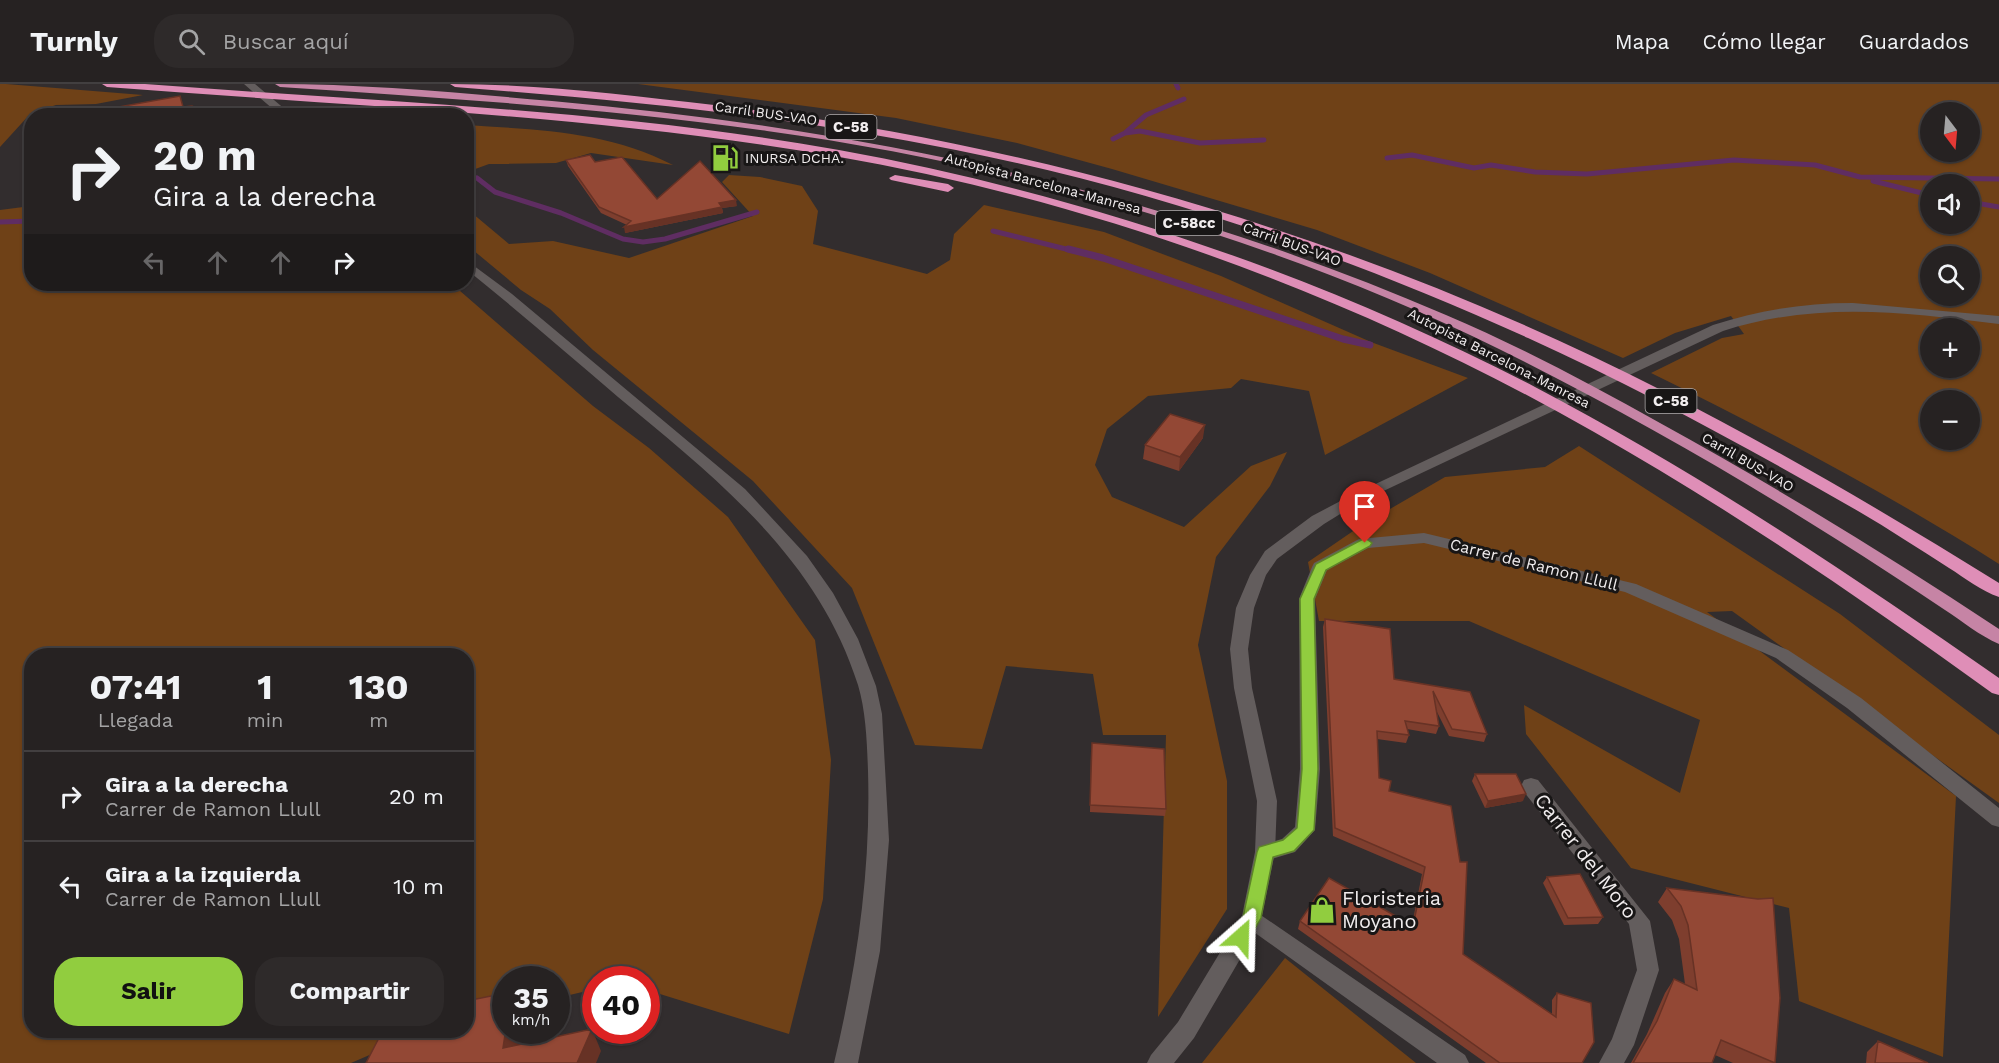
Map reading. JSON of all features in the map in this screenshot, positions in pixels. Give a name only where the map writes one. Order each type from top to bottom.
[{"type":"highway","name":"Autopista Barcelona-Manresa","points":[[107,84],[441,108]]},
{"type":"highway","name":"Carril BUS-VAO","points":[[280,84],[580,106],[774,129],[980,166],[1172,217],[1272,252],[1442,318],[1537,364],[1628,411],[1775,494],[1913,580],[1999,638]]},
{"type":"highway","name":"Autopista Barcelona-Manresa","points":[[455,84],[712,107],[916,138],[1025,161],[1181,202],[1347,257],[1527,331],[1677,404],[1845,496],[1999,591]]},
{"type":"highway","points":[[620,87],[712,107]]},
{"type":"highway","points":[[396,104],[424,108]]},
{"type":"highway","name":"Autopista Barcelona-Manresa","points":[[474,111],[653,127],[840,154],[1025,194],[1196,245],[1320,293],[1437,345],[1600,430],[1762,526],[1999,688]]},
{"type":"highway","points":[[474,115],[602,133]]},
{"type":"highway","points":[[895,178],[1196,245]]},
{"type":"street","points":[[249,84],[278,108]]},
{"type":"street","points":[[474,270],[748,499],[794,548],[835,611],[852,645],[868,688],[880,810],[879,884],[862,998],[846,1063]]},
{"type":"street","points":[[1160,1063],[1186,1030],[1252,918],[1265,852],[1267,801],[1243,688],[1239,649],[1245,608],[1258,575],[1271,555],[1318,520],[1484,437],[1718,328],[1766,314],[1806,308],[1882,308],[1999,320]]},
{"type":"street","name":"Carrer de Ramon Llull","points":[[1265,852],[1288,846],[1305,830],[1310,769],[1307,599],[1320,567],[1365,543],[1424,537],[1630,588],[1782,654],[1854,703],[1999,819]]},
{"type":"street","name":"Carrer del Moro","points":[[1531,786],[1639,921],[1648,970],[1622,1045],[1611,1063]]},
{"type":"street","points":[[1252,918],[1456,1063]]},
{"type":"shaded area","points":[[0,84],[143,95],[96,104],[24,108],[24,121],[0,147]]},
{"type":"shaded area","points":[[638,84],[1999,84],[1999,564],[1914,512],[1828,464],[1651,373],[1722,338],[1744,334],[1731,316],[1675,333],[1623,358],[1430,273],[1317,230],[1017,143],[896,118]]},
{"type":"shaded area","points":[[474,126],[546,131],[598,139],[623,145],[673,165],[591,153],[556,163],[489,164],[474,169]]},
{"type":"shaded area","points":[[729,175],[760,177],[802,186],[818,211],[813,244],[927,274],[950,260],[954,234],[984,205],[1104,232],[1221,276],[1371,342],[1468,378],[1325,455],[1309,391],[1241,379],[1231,388],[1148,396],[1107,429],[1095,465],[1112,497],[1184,527],[1251,466],[1287,452],[1270,486],[1216,557],[1198,645],[1227,781],[1227,909],[1158,1017],[1166,735],[1103,735],[1093,674],[1006,666],[982,749],[915,745],[852,588],[753,481],[593,350],[550,309],[521,290],[474,251],[474,215],[509,244],[553,241],[629,258],[753,216],[722,182]]},
{"type":"shaded area","points":[[24,207],[24,291],[460,291],[593,406],[649,448],[728,517],[815,640],[831,760],[823,899],[789,1034],[660,994],[660,966],[582,966],[582,992],[570,995],[570,966],[492,966],[492,1011],[474,1015],[474,648],[24,648],[24,1038],[409,1038],[351,1063],[0,1063],[0,210]]},
{"type":"shaded area","points":[[1579,446],[1840,614],[1999,735],[1999,803],[1732,611],[1707,612],[1956,796],[1943,1057],[1799,1001],[1789,908],[1631,868],[1526,734],[1524,705],[1680,793],[1700,720],[1469,621],[1319,621],[1308,562],[1359,527],[1445,477],[1545,467]]},
{"type":"shaded area","points":[[1285,958],[1416,1063],[1202,1063]]},
{"type":"building","points":[[180,96],[183,107],[196,108],[113,108]]},
{"type":"building","points":[[590,155],[595,162],[622,157],[657,199],[700,161],[736,200],[719,203],[722,207],[624,227],[631,221],[599,207],[566,160]]},
{"type":"building","points":[[1170,414],[1205,425],[1180,457],[1145,445]]},
{"type":"building","points":[[1325,619],[1390,629],[1394,679],[1470,692],[1487,734],[1452,729],[1433,691],[1439,726],[1405,721],[1409,735],[1377,731],[1379,778],[1391,781],[1389,791],[1451,806],[1460,862],[1467,862],[1463,954],[1556,1017],[1557,993],[1591,1003],[1594,1042],[1582,1063],[1500,1063],[1300,921],[1329,878],[1413,926],[1425,867],[1335,828]]},
{"type":"building","points":[[1092,743],[1164,749],[1166,809],[1090,805]]},
{"type":"building","points":[[1475,774],[1516,774],[1526,794],[1488,801]]},
{"type":"building","points":[[1580,874],[1603,917],[1568,918],[1547,877]]},
{"type":"building","points":[[1667,888],[1758,899],[1773,898],[1780,998],[1775,1063],[1721,1040],[1712,1063],[1633,1063],[1657,1021],[1674,979],[1697,990],[1688,925],[1681,906]]},
{"type":"building","points":[[492,996],[492,1044],[504,1044],[503,1048],[522,1044],[570,1044],[570,1034],[582,1031],[582,1044],[585,1044],[577,1063],[366,1063],[379,1038],[474,1038],[474,999]]},
{"type":"building","points":[[1878,1041],[1928,1063],[1875,1063]]},
{"type":"waterway","points":[[1176,84],[1178,88]]},
{"type":"waterway","points":[[1125,133],[1146,115],[1184,99]]},
{"type":"waterway","points":[[1125,133],[1140,131],[1200,143],[1264,140]]},
{"type":"waterway","points":[[1113,139],[1125,133]]},
{"type":"waterway","points":[[1387,158],[1412,155],[1474,168],[1491,165],[1535,172],[1587,174],[1734,160],[1815,165],[1860,177],[1999,179]]},
{"type":"waterway","points":[[477,178],[495,192],[561,213],[623,239],[643,242],[665,239],[757,212]]},
{"type":"waterway","points":[[1873,181],[1920,193]]},
{"type":"waterway","points":[[1980,204],[1999,207]]},
{"type":"waterway","points":[[0,222],[24,221]]},
{"type":"waterway","points":[[993,231],[1074,251]]},
{"type":"waterway","points":[[1068,249],[1103,258],[1343,339],[1370,345]]},
{"type":"place","name":"INURSA DCHA.","points":[[725,158]]},
{"type":"place","name":"Floristeria Moyano","points":[[1322,910]]},
{"type":"route","points":[[1241,937],[1252,918],[1265,852],[1288,846],[1305,830],[1310,769],[1307,599],[1320,567],[1365,543]]}]
